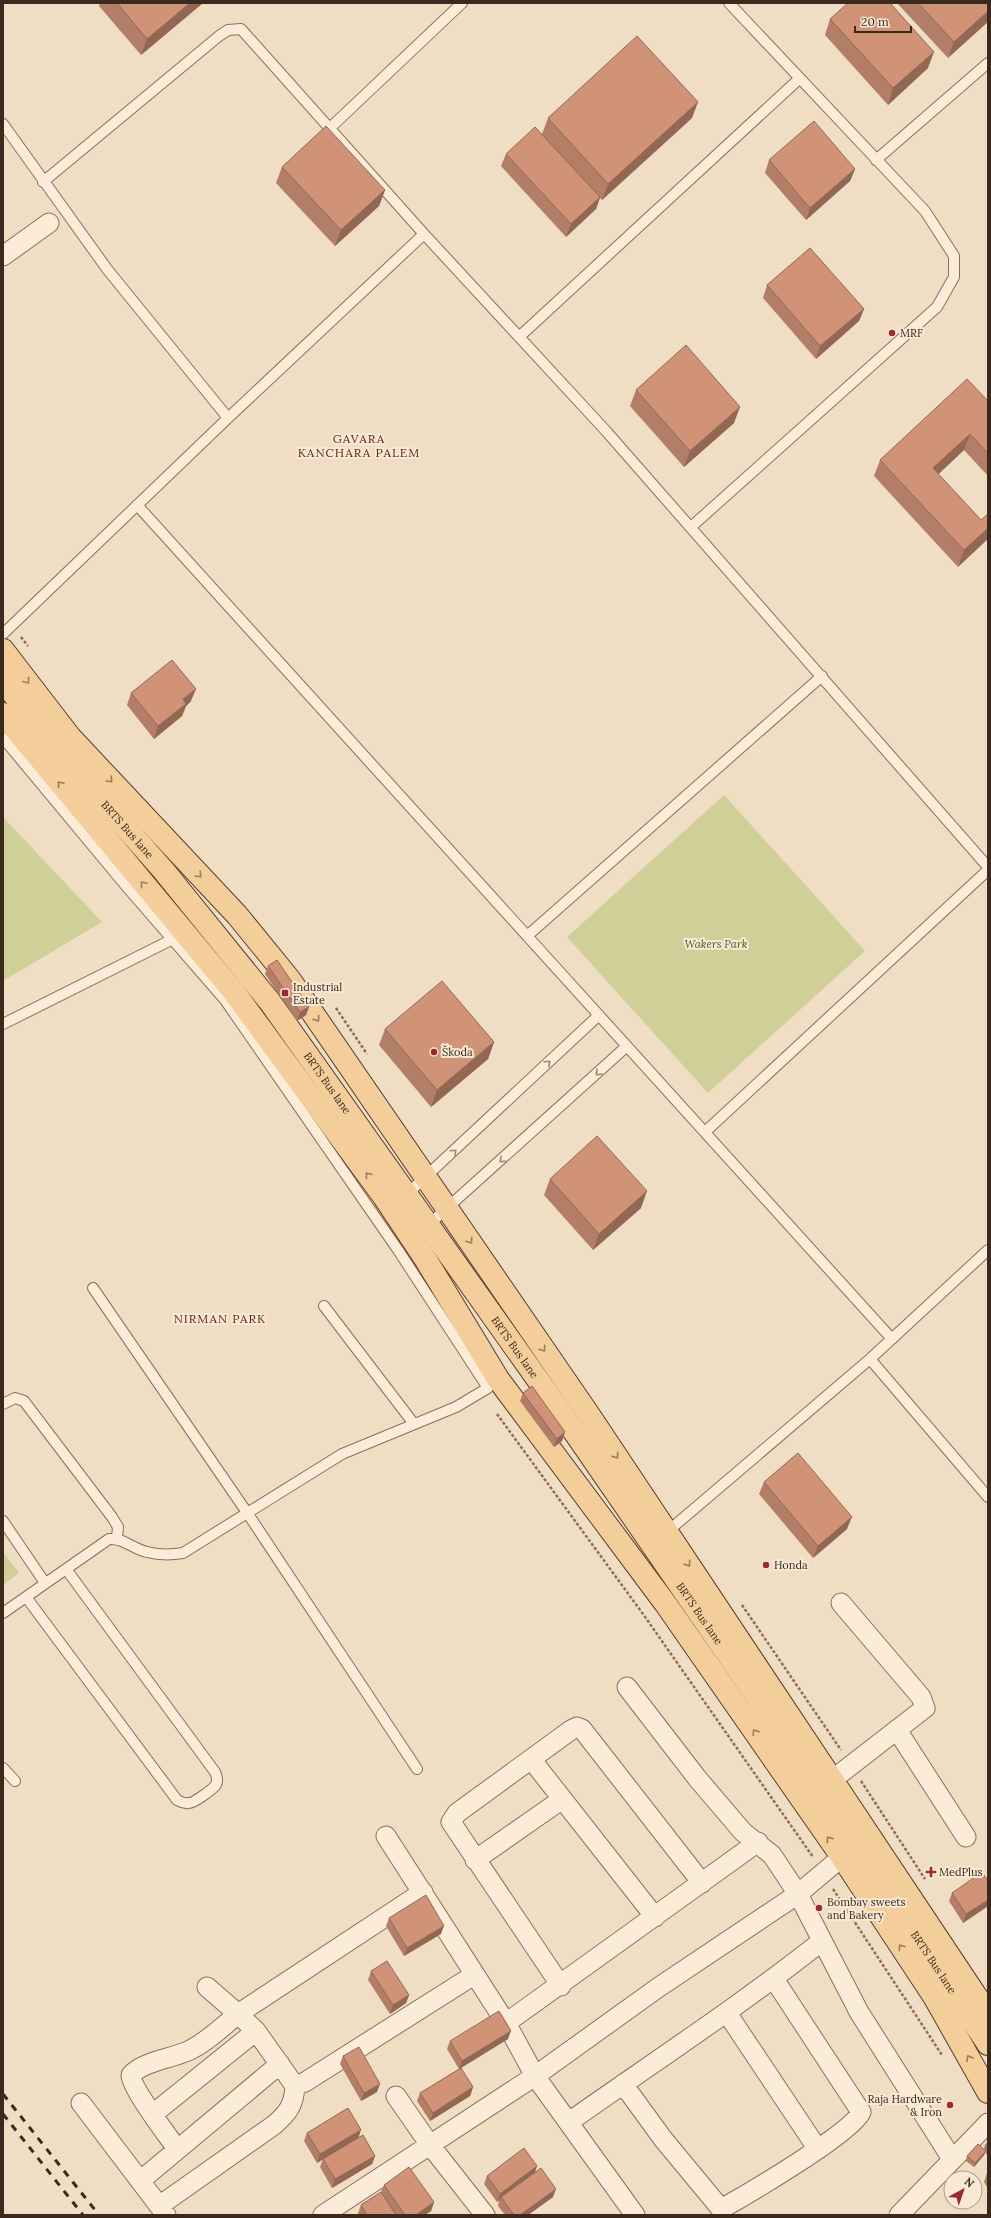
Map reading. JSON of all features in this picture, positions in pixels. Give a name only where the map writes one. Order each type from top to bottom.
[{"type":"main road","points":[[3,650],[70,737],[237,915],[290,980],[425,1179],[448,1209],[667,1532],[988,2014]]},
{"type":"main road","name":"BRTS Bus lane","points":[[3,681],[66,761],[164,870],[270,1002],[391,1207]]},
{"type":"main road","points":[[3,714],[178,937],[234,992],[384,1197],[413,1238],[498,1379],[665,1603],[842,1857],[935,1998],[988,2092]]},
{"type":"main road","name":"BRTS Bus lane","points":[[413,1238],[553,1401],[742,1675],[988,2044]]},
{"type":"street","points":[[3,256],[49,223]]},
{"type":"street","points":[[832,1780],[925,1708],[925,1702],[842,1603]]},
{"type":"street","points":[[627,1687],[702,1784],[743,1832],[758,1842],[772,1855],[798,1894],[859,2012],[952,2159]]},
{"type":"street","points":[[560,1986],[453,1828],[451,1822],[453,1818],[531,1759],[571,1730],[577,1727],[582,1729],[702,1883]]},
{"type":"street","points":[[897,1730],[966,1837]]},
{"type":"street","points":[[531,1759],[655,1917]]},
{"type":"street","points":[[475,1860],[562,1800]]},
{"type":"street","points":[[386,1836],[506,2023],[535,2076],[635,2215]]},
{"type":"street","points":[[506,2023],[560,1986],[758,1842]]},
{"type":"street","points":[[323,2215],[535,2076],[708,1954],[798,1894],[842,1857]]},
{"type":"street","points":[[177,2149],[131,2080],[131,2075],[136,2070],[189,2051],[208,2039],[238,2014],[423,1892]]},
{"type":"street","points":[[569,2122],[678,2044],[727,2013],[774,1979],[822,1941]]},
{"type":"street","points":[[295,2086],[305,2082],[474,1975]]},
{"type":"street","points":[[623,2084],[663,2139],[721,2209],[759,2188],[817,2148],[847,2127],[859,2117],[861,2112],[774,1979]]},
{"type":"street","points":[[81,2103],[163,2211],[287,2114],[292,2105],[295,2086],[256,2031],[207,1987]]},
{"type":"street","points":[[727,2013],[817,2148]]},
{"type":"street","points":[[153,2114],[256,2031]]},
{"type":"street","points":[[140,2181],[280,2064]]},
{"type":"street","points":[[396,2096],[430,2145],[485,2215]]},
{"type":"street","points":[[899,2215],[988,2123]]},
{"type":"lane","points":[[330,128],[462,3]]},
{"type":"lane","points":[[691,527],[937,307],[946,294],[954,277],[954,256],[925,211],[729,3]]},
{"type":"lane","points":[[43,182],[228,30],[241,29],[424,234],[691,527],[988,866]]},
{"type":"lane","points":[[876,160],[988,63]]},
{"type":"lane","points":[[519,337],[799,79]]},
{"type":"lane","points":[[3,124],[43,182],[107,269],[228,418]]},
{"type":"lane","points":[[3,634],[228,418],[424,234]]},
{"type":"lane","points":[[137,505],[892,1339]]},
{"type":"lane","points":[[527,936],[822,676]]},
{"type":"lane","points":[[3,738],[178,937],[3,1024]]},
{"type":"lane","points":[[704,1132],[988,870]]},
{"type":"lane","points":[[391,1207],[425,1179],[600,1015]]},
{"type":"lane","points":[[3,1613],[108,1539],[117,1538],[146,1552],[167,1555],[183,1553],[248,1514],[335,1457],[456,1407],[488,1388],[413,1238],[448,1209],[627,1046]]},
{"type":"lane","points":[[667,1532],[870,1359],[988,1250]]},
{"type":"lane","points":[[94,1288],[248,1514],[417,1769]]},
{"type":"lane","points":[[324,1306],[414,1424]]},
{"type":"lane","points":[[870,1359],[988,1497]]},
{"type":"lane","points":[[3,1404],[15,1398],[24,1401],[112,1517],[118,1527],[117,1538]]},
{"type":"lane","points":[[3,1521],[45,1583]]},
{"type":"lane","points":[[26,1597],[177,1800],[183,1803],[191,1803],[198,1799],[216,1785],[217,1778],[215,1772],[66,1569]]},
{"type":"lane","points":[[3,1768],[15,1781]]},
{"type":"path","points":[[481,1393],[643,1614],[796,1830],[946,2061]]},
{"type":"green space","name":"Wakers Park","points":[[724,795],[865,951],[708,1093],[567,937]]},
{"type":"green space","points":[[3,817],[102,922],[3,981]]},
{"type":"green space","points":[[3,1552],[19,1573],[3,1585]]},
{"type":"building","points":[[117,3],[190,3],[147,39]]},
{"type":"building","points":[[848,3],[890,3],[934,52],[893,88],[830,19]]},
{"type":"building","points":[[918,3],[988,3],[988,11],[954,42]]},
{"type":"building","points":[[637,36],[698,102],[608,184],[548,118]]},
{"type":"building","points":[[814,121],[855,169],[810,208],[769,160]]},
{"type":"building","points":[[326,126],[385,190],[341,230],[282,167]]},
{"type":"building","points":[[535,127],[600,197],[571,224],[506,154]]},
{"type":"building","points":[[810,248],[864,309],[820,346],[767,285]]},
{"type":"building","points":[[686,345],[740,407],[690,451],[636,390]]},
{"type":"building","points":[[967,379],[988,401],[988,453],[970,434],[933,468],[981,520],[988,514],[988,528],[964,550],[880,460]]},
{"type":"building","points":[[172,660],[196,689],[183,699],[186,704],[158,726],[131,693]]},
{"type":"building","points":[[277,960],[309,1007],[300,1012],[268,966]]},
{"type":"building","name":"Škoda","points":[[442,981],[494,1042],[437,1090],[385,1029]]},
{"type":"building","points":[[597,1136],[647,1191],[599,1234],[550,1179]]},
{"type":"building","points":[[532,1386],[565,1432],[557,1439],[523,1393]]},
{"type":"building","points":[[798,1453],[852,1517],[818,1546],[764,1482]]},
{"type":"building","points":[[982,1872],[988,1881],[988,1900],[966,1914],[952,1893]]},
{"type":"building","points":[[426,1895],[444,1926],[407,1948],[389,1918]]},
{"type":"building","points":[[387,1961],[409,1995],[393,2005],[371,1971]]},
{"type":"building","points":[[499,2011],[511,2031],[462,2061],[450,2041]]},
{"type":"building","points":[[359,2047],[380,2084],[364,2093],[343,2056]]},
{"type":"building","points":[[461,2068],[473,2087],[433,2113],[420,2093]]},
{"type":"building","points":[[348,2108],[361,2130],[320,2154],[307,2133]]},
{"type":"building","points":[[363,2135],[375,2156],[335,2179],[323,2159]]},
{"type":"building","points":[[978,2144],[986,2151],[975,2163],[967,2156]]},
{"type":"building","points":[[524,2148],[537,2166],[500,2194],[487,2176]]},
{"type":"building","points":[[409,2167],[434,2202],[416,2215],[405,2215],[384,2185]]},
{"type":"building","points":[[541,2168],[556,2189],[520,2215],[514,2215],[501,2197]]},
{"type":"building","points":[[381,2192],[396,2215],[367,2215],[361,2205]]},
{"type":"railway","points":[[3,2094],[99,2215]]},
{"type":"railway","points":[[3,2114],[83,2215]]},
{"type":"place","name":"MRF","points":[[892,333]]},
{"type":"place","name":"Industrial Estate","points":[[285,993]]},
{"type":"place","name":"Škoda","points":[[434,1052]]},
{"type":"place","name":"Honda","points":[[766,1565]]},
{"type":"place","name":"MedPlus","points":[[931,1872]]},
{"type":"place","name":"Bombay sweets and Bakery","points":[[819,1908]]},
{"type":"place","name":"Raja Hardware & Iron","points":[[950,2105]]},
{"type":"district","name":"GAVARA KANCHARA PALEM","points":[[359,446]]},
{"type":"district","name":"NIRMAN PARK","points":[[220,1319]]}]
